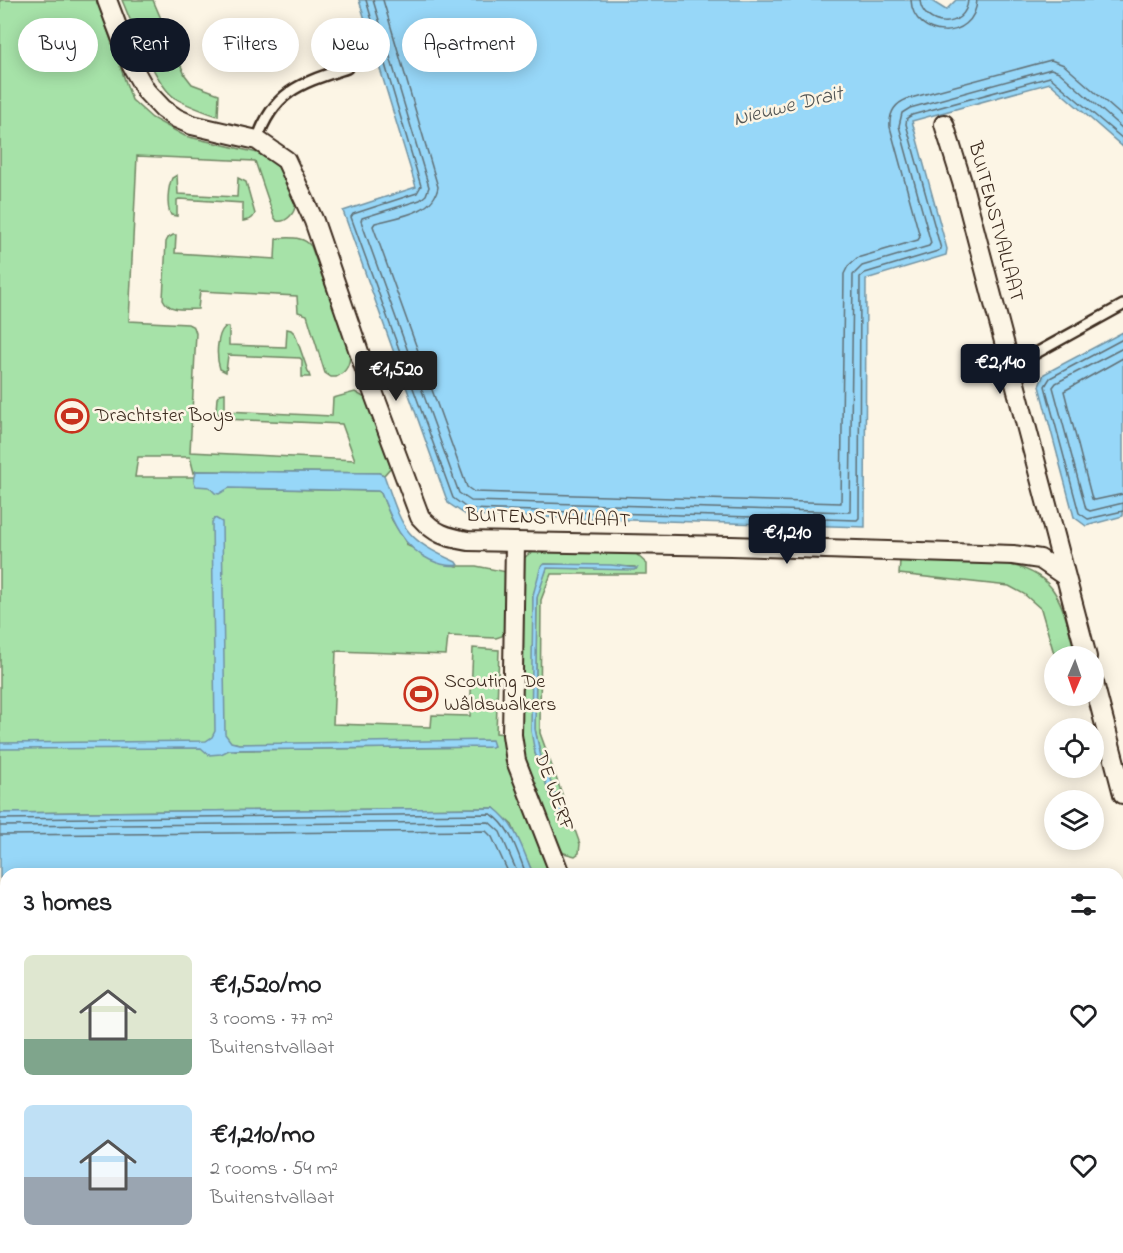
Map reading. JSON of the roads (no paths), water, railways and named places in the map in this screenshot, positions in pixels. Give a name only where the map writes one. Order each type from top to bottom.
[{"type":"street","name":"BUITENSTVALLAAT","points":[[107,0],[132,66],[146,91],[163,109],[192,125],[257,140],[286,160],[314,221],[369,381],[420,517],[431,529],[447,537],[468,541],[1013,555],[1040,559],[1065,576]]},
{"type":"street","name":"BUITENSTVALLAAT","points":[[944,124],[962,182],[1084,646]]},
{"type":"street","name":"DE WERF","points":[[515,543],[512,735],[516,761],[558,868]]},
{"type":"street","points":[[1100,706],[1123,794]]},
{"type":"lane","points":[[257,140],[264,121],[274,105],[302,83],[335,72]]},
{"type":"lane","points":[[1011,367],[1123,305]]},
{"type":"water","name":"Nieuwe Drait","points":[[359,0],[930,0],[946,10],[956,0],[1123,0],[1123,147],[1050,83],[912,121],[947,249],[946,255],[866,279],[865,527],[466,515],[448,503],[343,211],[416,187],[381,72],[390,72],[390,18],[364,18]]},
{"type":"water","points":[[1123,332],[1123,516],[1086,526],[1074,517],[1039,386],[1044,374]]},
{"type":"water","points":[[196,471],[379,473],[384,475],[401,519],[414,538],[458,565],[437,563],[420,555],[412,548],[399,532],[378,491],[229,488],[219,494],[209,487],[196,486],[194,482]]},
{"type":"water","points":[[215,518],[222,522],[225,734],[231,742],[239,744],[492,740],[494,746],[229,750],[221,754],[209,755],[201,748],[0,749],[0,743],[206,741],[212,737],[215,731],[212,522]]},
{"type":"water","points":[[545,564],[611,565],[637,568],[634,570],[547,568],[537,598],[535,729],[541,757],[563,814],[564,818],[559,820],[535,753],[531,731],[533,595],[541,566]]},
{"type":"water","points":[[494,808],[502,814],[513,830],[531,868],[0,868],[0,813]]},
{"type":"place","name":"Drachtster Boys","points":[[72,416]]},
{"type":"place","name":"Scouting De Wâldswalkers","points":[[421,694]]}]
